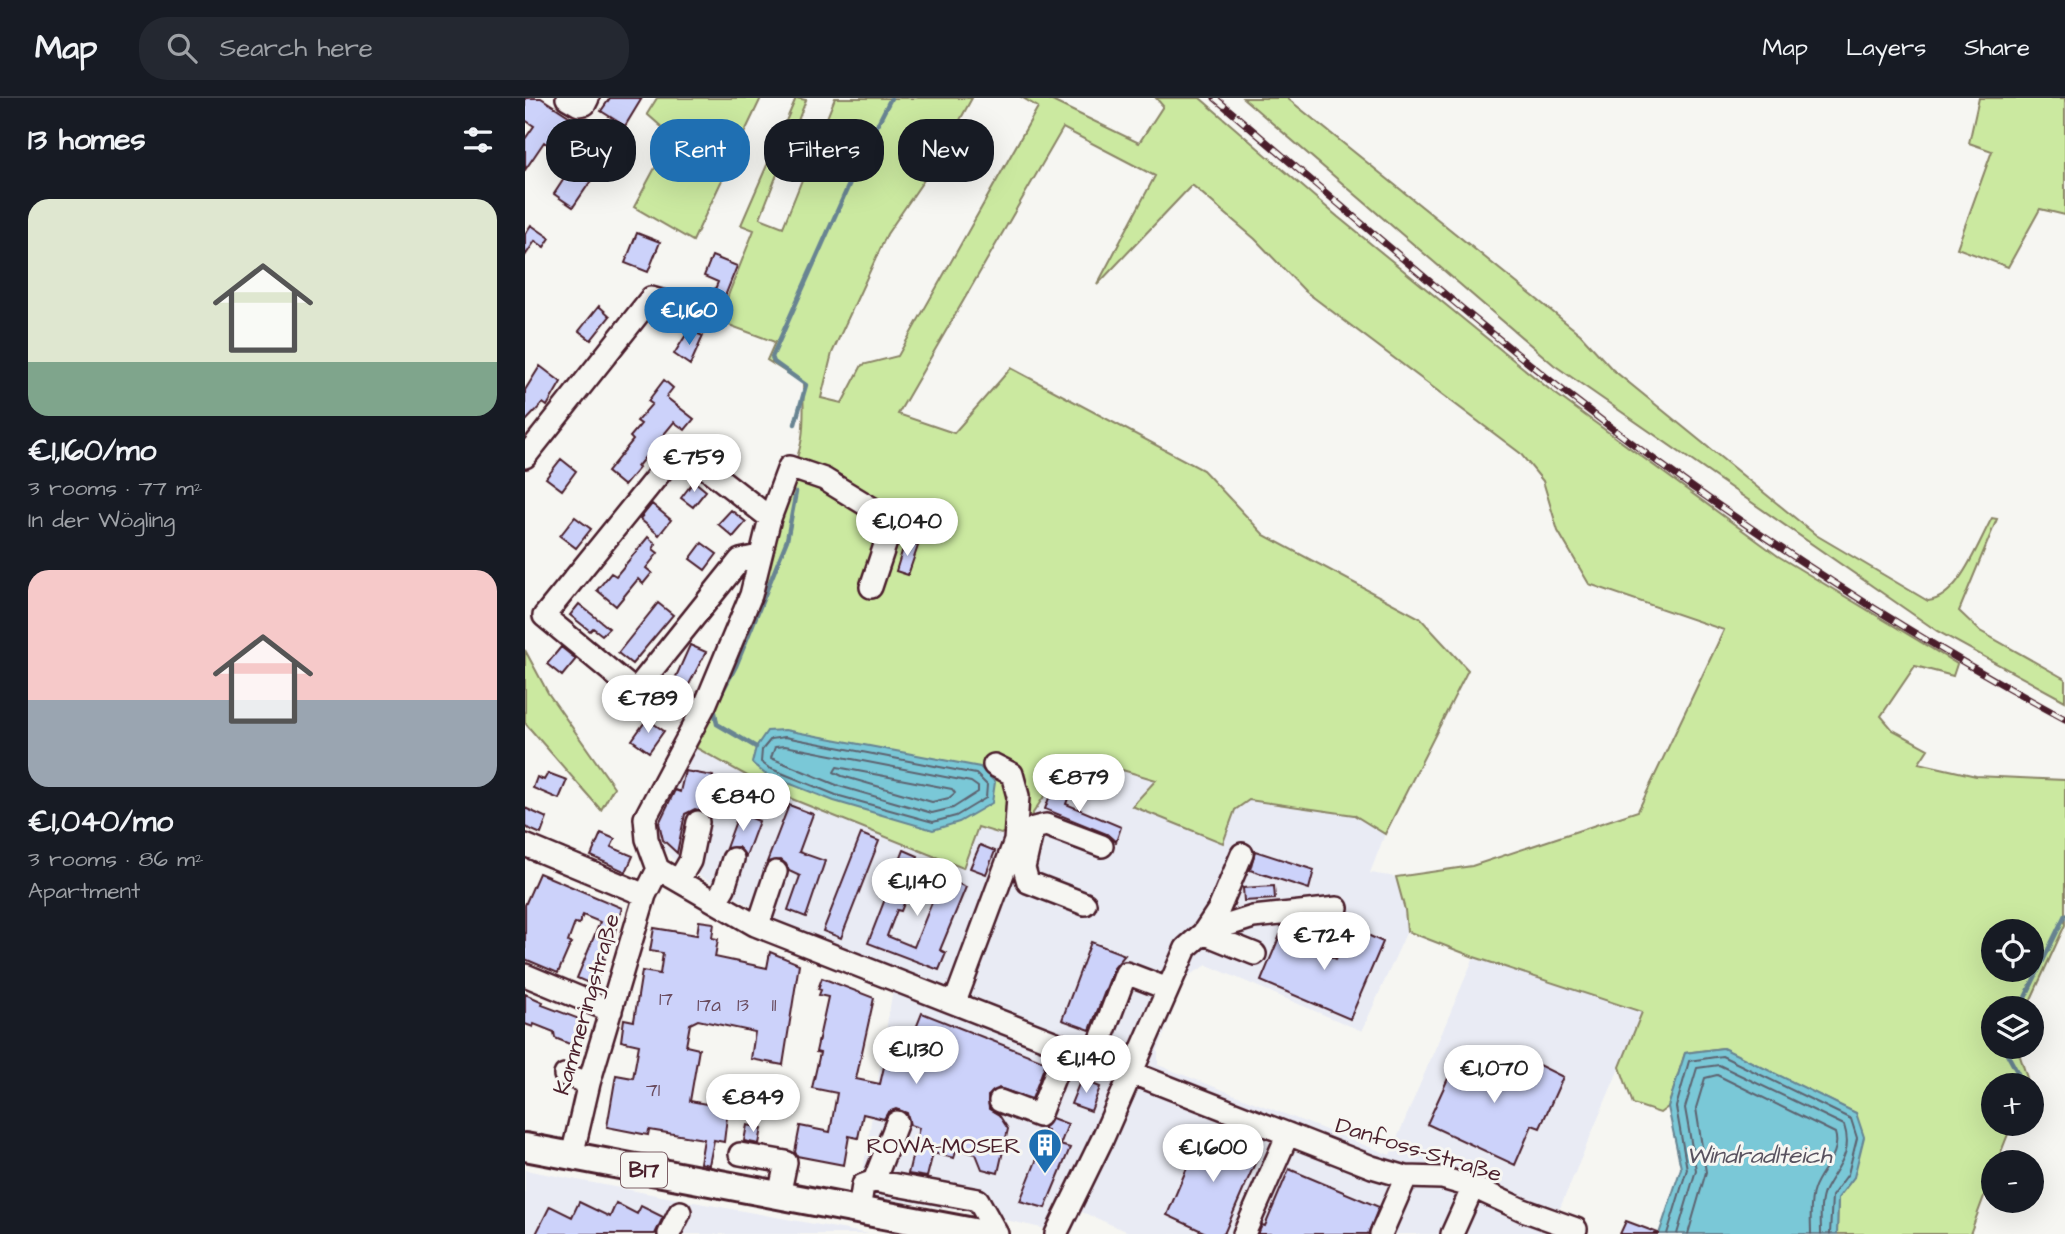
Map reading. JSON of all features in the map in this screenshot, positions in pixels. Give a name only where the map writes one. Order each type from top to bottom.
[{"type":"main road","name":"B17","points":[[525,1147],[984,1234]]},
{"type":"street","points":[[567,98],[579,105],[585,104],[588,98]]},
{"type":"street","points":[[525,457],[651,299],[680,306]]},
{"type":"street","points":[[759,556],[740,560],[635,691],[544,616],[680,448],[770,518]]},
{"type":"street","points":[[871,587],[893,521],[824,479],[789,467],[770,518],[751,596],[706,703],[645,818],[647,839],[658,869],[755,925],[1131,1073]]},
{"type":"street","points":[[954,1002],[1021,837],[1018,796],[1011,774],[994,765]]},
{"type":"street","points":[[680,880],[690,861],[698,822]]},
{"type":"street","points":[[1021,837],[1046,825],[1103,846]]},
{"type":"street","points":[[1021,837],[1031,836],[1024,868],[1028,882],[1085,904]]},
{"type":"street","points":[[525,845],[645,895]]},
{"type":"street","points":[[1056,1234],[1186,948],[1203,933],[1219,909],[1242,854]]},
{"type":"street","points":[[716,901],[724,888],[733,859]]},
{"type":"street","name":"Kammeringstraße","points":[[572,1156],[589,1083],[645,895],[658,869]]},
{"type":"street","points":[[755,925],[762,914],[776,872]]},
{"type":"street","points":[[1203,933],[1253,917],[1338,908]]},
{"type":"street","points":[[1203,933],[1255,954]]},
{"type":"street","points":[[1094,1058],[1126,973],[1168,989]]},
{"type":"street","points":[[525,975],[611,1011]]},
{"type":"street","points":[[1000,1101],[1039,1116],[1066,1047]]},
{"type":"street","name":"Danfoss-Straße","points":[[1131,1073],[1372,1167],[1406,1177],[1442,1178],[1473,1187],[1523,1210],[1576,1228]]},
{"type":"street","points":[[565,1075],[589,1083]]},
{"type":"street","points":[[873,1181],[897,1122]]},
{"type":"street","points":[[1244,1234],[1288,1134]]},
{"type":"street","points":[[740,1154],[786,1163],[779,1196]]},
{"type":"street","points":[[1381,1234],[1406,1177]]},
{"type":"street","points":[[859,1211],[863,1185],[873,1181],[978,1200],[997,1234]]},
{"type":"street","points":[[1452,1234],[1473,1187]]},
{"type":"street","points":[[669,1234],[680,1212]]},
{"type":"shaded area","points":[[693,746],[782,795],[962,868],[978,827],[1029,819],[1057,777],[1109,766],[1157,780],[1133,806],[1223,842],[1235,810],[1248,800],[1354,815],[1385,834],[1370,873],[1396,877],[1405,910],[1407,931],[1362,1031],[1207,965],[1186,977],[1158,1050],[1158,1065],[1390,1155],[1474,957],[1643,1012],[1549,1234],[1133,1234],[1082,1212],[1071,1234],[1068,1234],[965,1211],[859,1195],[896,970],[772,919],[675,861],[653,837],[656,815]]},
{"type":"shaded area","points":[[525,1170],[688,1201],[869,1234],[525,1234]]},
{"type":"green space","points":[[657,98],[761,98],[750,121],[750,119],[653,119],[647,114]]},
{"type":"green space","points":[[796,98],[806,100],[799,119],[787,119]]},
{"type":"green space","points":[[835,98],[972,98],[961,119],[898,119],[898,182],[923,182],[887,234],[832,353],[821,398],[842,403],[862,365],[898,356],[1038,107],[1023,98],[1046,98],[1139,143],[1163,106],[1156,98],[1200,98],[1338,217],[1549,389],[1778,556],[1957,664],[1953,676],[1915,666],[1881,716],[1893,730],[1928,749],[1919,763],[1976,776],[2065,780],[2065,925],[2044,971],[2044,919],[1981,919],[1981,982],[2039,982],[2032,996],[1981,996],[1981,1059],[2021,1059],[2025,1073],[1981,1073],[1981,1136],[2007,1136],[2002,1150],[1981,1150],[1981,1204],[1970,1234],[1837,1234],[1838,1198],[1854,1177],[1856,1113],[1722,1048],[1685,1053],[1668,1107],[1660,1113],[1633,1104],[1620,1067],[1642,1012],[1474,957],[1407,931],[1405,910],[1396,877],[1472,866],[1638,811],[1724,630],[1589,584],[1558,531],[1543,481],[1520,453],[1305,291],[1255,239],[1192,185],[1097,285],[1155,176],[1063,128],[898,414],[954,433],[1011,368],[1203,470],[1264,535],[1420,618],[1468,670],[1385,834],[1354,815],[1249,800],[1235,810],[1223,843],[1132,806],[1156,780],[1109,766],[1057,777],[1029,819],[1001,834],[978,827],[963,868],[782,795],[693,746],[802,439],[803,383],[767,360],[775,342],[718,321],[754,230],[741,225],[764,172],[764,182],[774,182],[760,218],[783,227],[801,182],[884,182],[884,119],[827,119]]},
{"type":"green space","points":[[1243,98],[1287,98],[1580,334],[1612,369],[1816,535],[1928,601],[1939,598],[1958,580],[1992,518],[1997,519],[1959,611],[1980,631],[2065,679],[2065,701],[1937,631],[1554,365]]},
{"type":"green space","points":[[1979,98],[2065,98],[2065,215],[2040,209],[2008,267],[1957,248],[1992,151],[1969,143]]},
{"type":"green space","points":[[650,177],[650,182],[721,182],[693,241],[634,207]]},
{"type":"green space","points":[[525,650],[548,693],[614,787],[601,810],[525,723]]},
{"type":"water","points":[[785,730],[980,767],[995,782],[992,803],[959,822],[933,830],[834,801],[765,774],[752,763],[756,747],[767,731]]},
{"type":"water","name":"Windradlteich","points":[[1723,1048],[1856,1113],[1864,1137],[1854,1177],[1838,1198],[1837,1234],[1659,1234],[1681,1168],[1668,1107],[1685,1053]]},
{"type":"building","points":[[525,98],[541,98],[573,119],[546,119],[546,143],[544,142],[525,170],[525,139],[534,126],[525,120]]},
{"type":"building","points":[[610,98],[642,98],[629,119],[614,119],[601,111]]},
{"type":"building","points":[[562,182],[590,182],[573,207],[554,194]]},
{"type":"building","points":[[531,225],[550,238],[544,247],[535,241],[525,256],[525,234]]},
{"type":"building","points":[[637,233],[660,242],[648,272],[625,263]]},
{"type":"building","points":[[712,256],[737,266],[717,316],[706,311],[718,282],[704,276]]},
{"type":"building","points":[[599,306],[610,316],[591,340],[579,331]]},
{"type":"building","points":[[689,330],[703,336],[690,365],[674,354]]},
{"type":"building","points":[[540,366],[561,382],[547,406],[543,403],[525,422],[525,390]]},
{"type":"building","points":[[664,380],[673,388],[666,397],[694,419],[685,430],[674,422],[624,486],[607,472],[633,440],[630,437],[641,424],[637,421],[652,404],[648,401]]},
{"type":"building","points":[[561,459],[576,471],[562,490],[546,478]]},
{"type":"building","points":[[694,481],[706,491],[693,507],[681,498]]},
{"type":"building","points":[[652,504],[671,520],[659,535],[640,519]]},
{"type":"building","points":[[731,510],[746,522],[733,537],[718,524]]},
{"type":"building","points":[[575,517],[591,529],[576,548],[560,536]]},
{"type":"building","points":[[648,537],[656,544],[653,549],[658,553],[646,568],[652,573],[643,584],[638,579],[616,606],[597,590],[611,573],[616,576]]},
{"type":"building","points":[[905,542],[918,546],[908,575],[896,571]]},
{"type":"building","points":[[702,543],[717,554],[705,570],[690,559]]},
{"type":"building","points":[[658,603],[673,615],[632,664],[618,653]]},
{"type":"building","points":[[579,604],[609,628],[602,635],[593,628],[590,631],[570,615]]},
{"type":"building","points":[[690,645],[706,652],[675,711],[656,700],[666,685],[671,688]]},
{"type":"building","points":[[561,647],[576,659],[562,676],[547,664]]},
{"type":"building","points":[[647,719],[664,731],[649,752],[632,740]]},
{"type":"building","points":[[685,771],[713,776],[706,812],[695,809],[685,814],[677,853],[663,840],[659,823],[675,790],[680,792]]},
{"type":"building","points":[[548,773],[567,780],[559,799],[533,788],[537,777],[544,780]]},
{"type":"building","points":[[1053,787],[1070,793],[1066,804],[1121,827],[1116,842],[1107,834],[1045,809]]},
{"type":"building","points":[[789,805],[813,814],[799,852],[825,861],[806,917],[788,910],[800,876],[789,871],[781,860],[767,862]]},
{"type":"building","points":[[525,808],[547,818],[541,834],[525,827]]},
{"type":"building","points":[[739,813],[759,821],[746,856],[738,847],[726,848]]},
{"type":"building","points":[[601,833],[615,839],[611,847],[633,856],[626,872],[591,856]]},
{"type":"building","points":[[861,834],[879,841],[841,938],[823,931]]},
{"type":"building","points":[[980,845],[995,851],[986,874],[970,868]]},
{"type":"building","points":[[904,850],[918,856],[903,895],[907,896],[901,911],[897,910],[887,936],[914,947],[939,885],[949,889],[952,881],[966,887],[940,950],[946,953],[939,970],[868,943]]},
{"type":"building","points":[[1255,851],[1314,870],[1309,889],[1250,870]]},
{"type":"building","points":[[539,873],[622,908],[613,938],[610,937],[602,958],[605,959],[596,982],[593,980],[591,984],[577,978],[600,922],[583,915],[579,924],[575,923],[568,942],[571,943],[558,973],[525,959],[525,905]]},
{"type":"building","points":[[1274,886],[1275,899],[1244,901],[1243,888]]},
{"type":"building","points":[[699,921],[714,923],[712,938],[718,939],[715,957],[767,968],[770,952],[799,964],[783,1065],[751,1059],[755,1032],[698,1020],[690,1024],[686,1046],[699,1049],[690,1101],[728,1108],[724,1142],[714,1140],[709,1165],[700,1163],[704,1139],[649,1130],[648,1135],[607,1127],[616,1075],[633,1078],[639,1045],[621,1041],[624,1019],[634,1021],[642,971],[660,974],[663,953],[650,951],[654,928],[697,935]]},
{"type":"building","points":[[1350,927],[1383,942],[1350,1019],[1261,981],[1280,935],[1336,959]]},
{"type":"building","points":[[1091,942],[1125,955],[1114,968],[1090,1030],[1062,1020]]},
{"type":"building","points":[[822,978],[874,998],[856,1079],[880,1084],[886,1058],[901,1066],[922,1013],[1046,1062],[1032,1099],[999,1088],[988,1096],[989,1109],[999,1115],[1008,1129],[998,1173],[982,1169],[976,1154],[957,1149],[954,1158],[933,1153],[927,1177],[908,1174],[919,1128],[910,1125],[907,1113],[896,1109],[888,1112],[884,1119],[863,1114],[858,1138],[849,1136],[844,1165],[797,1156],[795,1152],[800,1126],[830,1132],[837,1093],[812,1088],[820,1053],[816,1052],[828,997],[819,995]]},
{"type":"building","points":[[525,994],[543,1002],[542,1005],[582,1020],[581,1023],[587,1025],[579,1044],[574,1042],[572,1045],[555,1038],[554,1032],[534,1024],[533,1027],[525,1024]]},
{"type":"building","points":[[1462,1048],[1526,1078],[1533,1062],[1563,1077],[1540,1128],[1532,1125],[1515,1165],[1427,1124]]},
{"type":"building","points":[[1081,1079],[1100,1087],[1091,1111],[1071,1104]]},
{"type":"building","name":"ROWA-MOSER","points":[[1052,1118],[1068,1124],[1060,1145],[1070,1148],[1045,1208],[1020,1201],[1048,1131],[1043,1128]]},
{"type":"building","points":[[747,1125],[762,1128],[759,1144],[744,1141]]},
{"type":"building","points":[[1203,1130],[1259,1154],[1224,1234],[1208,1234],[1167,1215]]},
{"type":"building","points":[[1289,1169],[1379,1207],[1368,1234],[1258,1234],[1262,1225],[1265,1226]]},
{"type":"building","points":[[579,1202],[610,1217],[616,1203],[637,1214],[641,1206],[663,1217],[655,1234],[536,1234],[550,1206],[572,1217]]},
{"type":"building","points":[[1626,1221],[1658,1233],[1658,1234],[1620,1234]]},
{"type":"waterway","points":[[795,424],[806,385],[774,362],[772,357],[864,151],[891,98]]},
{"type":"waterway","points":[[720,696],[736,666],[787,540],[796,492]]},
{"type":"waterway","points":[[714,707],[717,724],[756,747]]},
{"type":"waterway","points":[[2026,996],[2065,915]]},
{"type":"waterway","points":[[2010,1059],[2018,1073]]},
{"type":"railway","points":[[1215,98],[1427,279],[1616,431],[1803,563],[1933,644],[2065,719]]},
{"type":"place","name":"ROWA-MOSER","points":[[1045,1175]]}]
